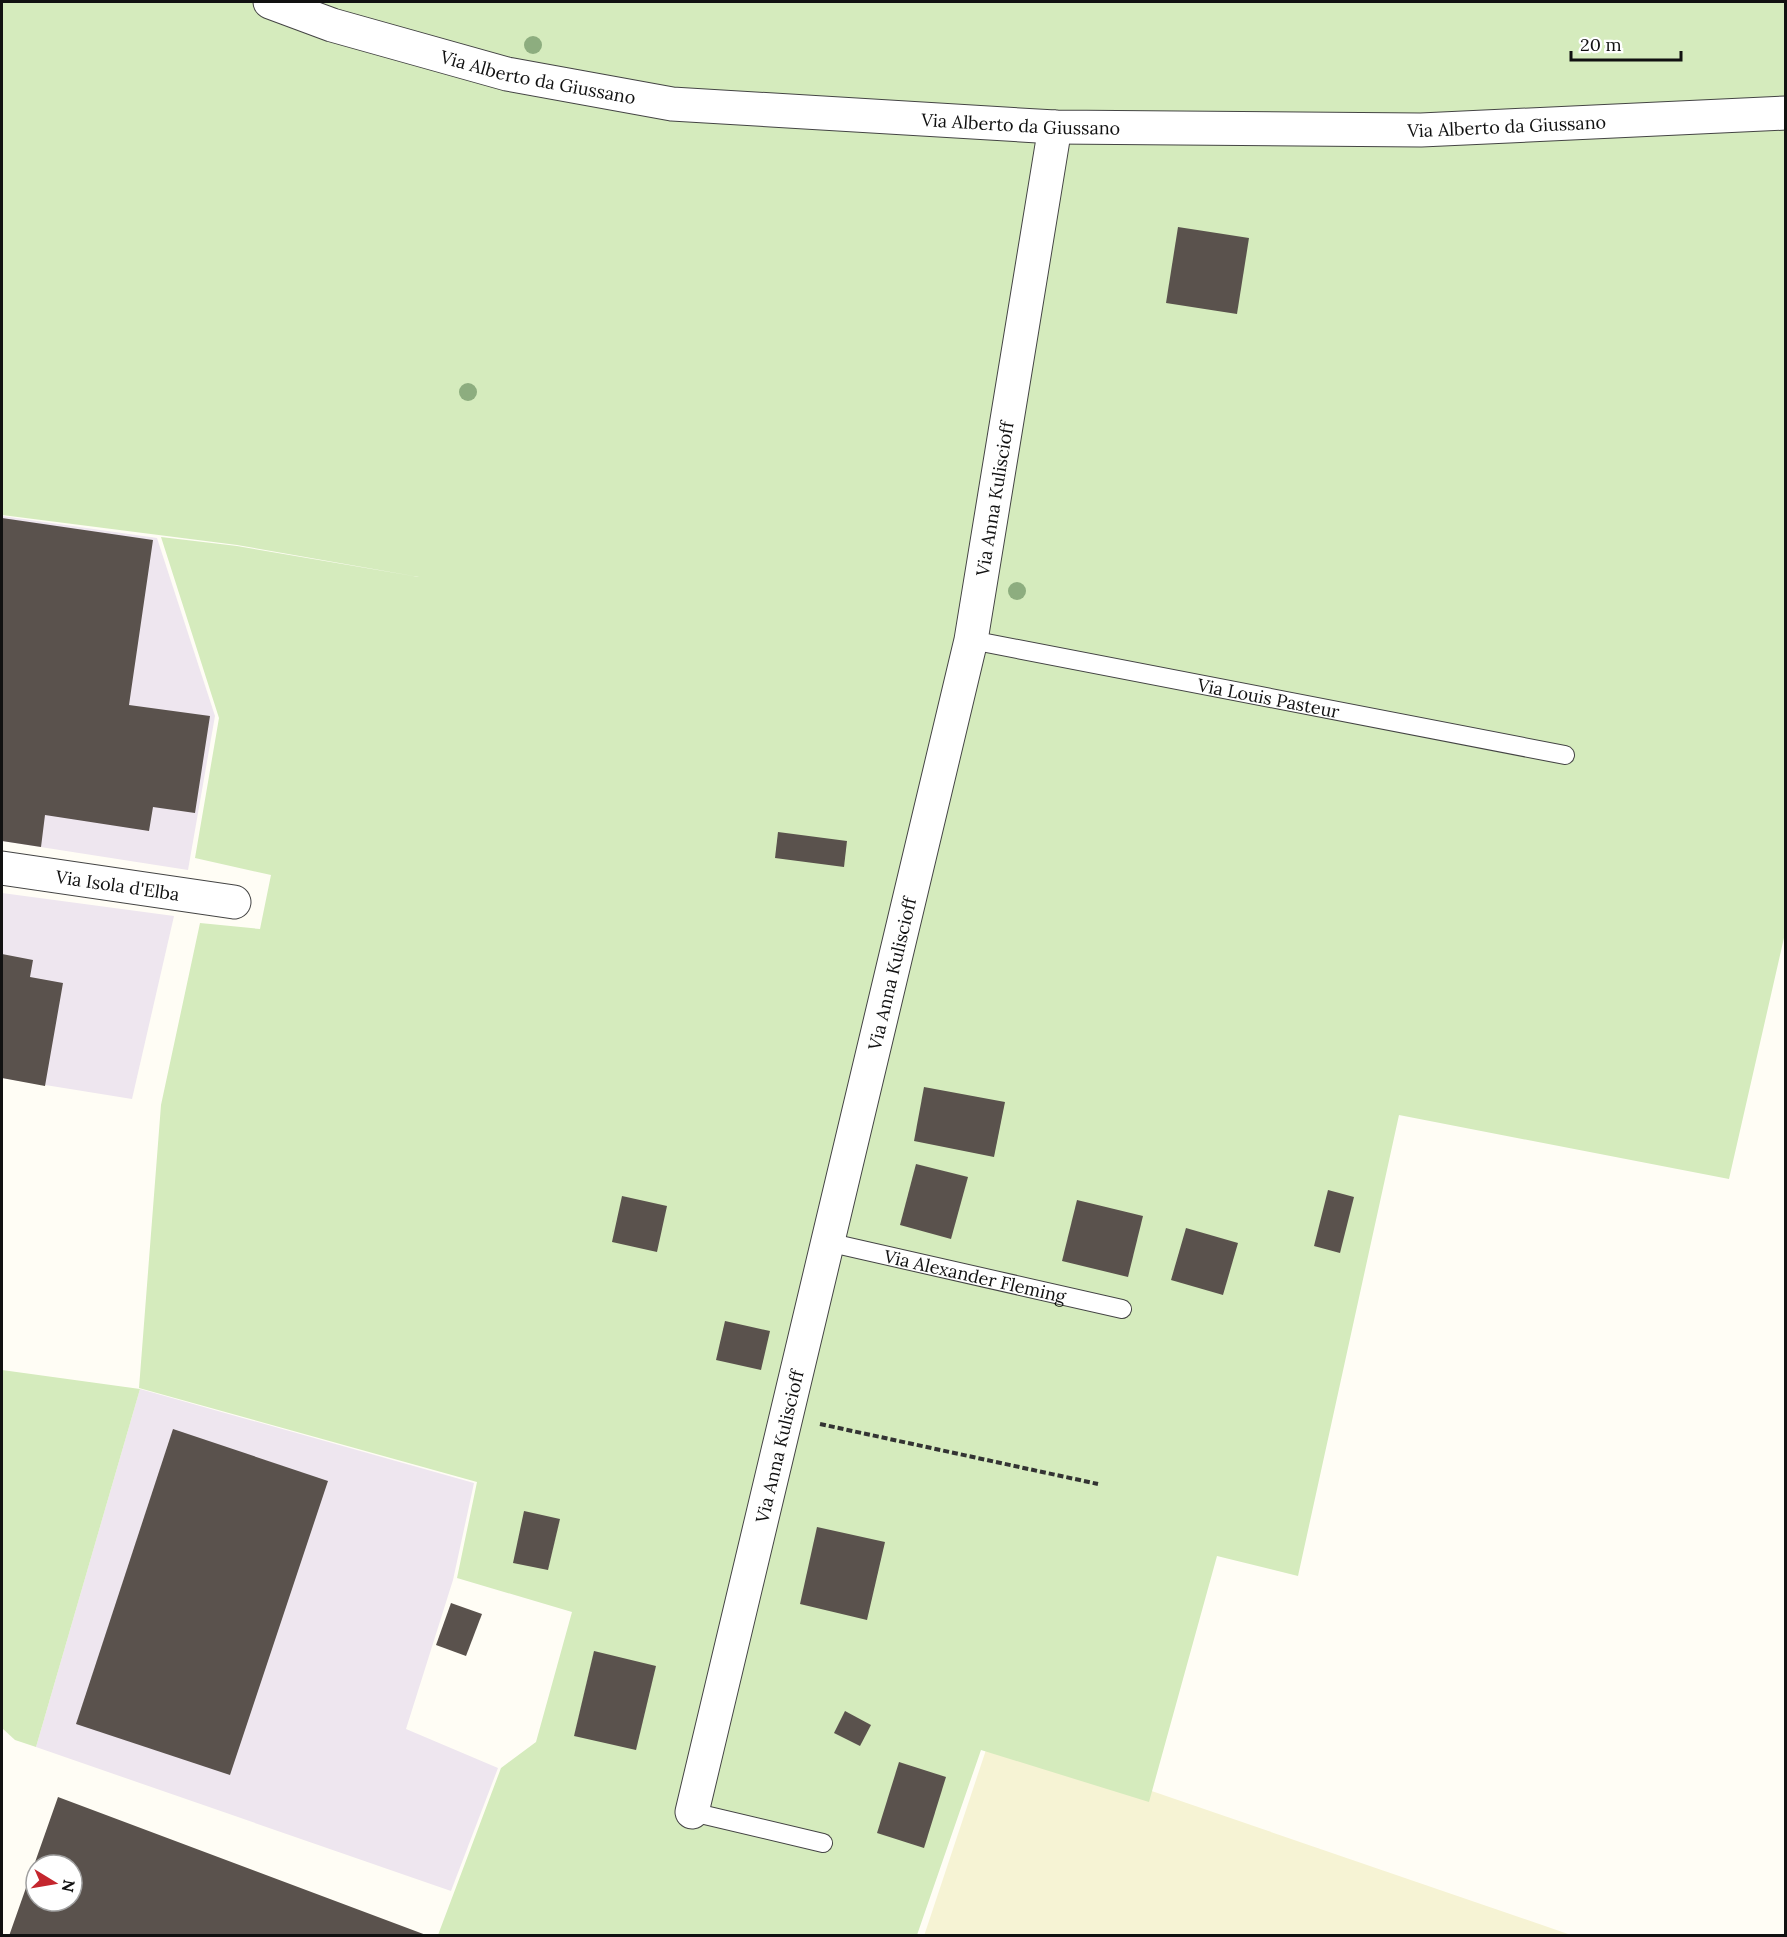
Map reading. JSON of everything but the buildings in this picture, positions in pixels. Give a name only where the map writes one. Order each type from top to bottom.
[{"type":"street","name":"Via Alberto da Giussano","points":[[270,2],[332,25],[507,74],[672,104],[1055,127],[1421,130],[1785,113]]},
{"type":"street","name":"Via Anna Kuliscioff","points":[[692,1812],[971,640],[1055,127]]},
{"type":"street","name":"Via Isola d'Elba","points":[[2,868],[234,902]]},
{"type":"lane","name":"Via Louis Pasteur","points":[[971,640],[1565,755]]},
{"type":"lane","name":"Via Alexander Fleming","points":[[828,1242],[1122,1309]]},
{"type":"lane","points":[[692,1812],[823,1843]]},
{"type":"path","points":[[786,1416],[1098,1485]]},
{"type":"shaded area","points":[[2,516],[157,538],[215,716],[188,870],[2,841]]},
{"type":"shaded area","points":[[2,893],[174,916],[132,1099],[2,1078]]},
{"type":"shaded area","points":[[140,1389],[474,1483],[453,1580],[406,1729],[498,1768],[451,1891],[36,1747]]},
{"type":"shaded area","points":[[987,1747],[1137,1786],[1571,1935],[924,1936]]},
{"type":"green space","points":[[2,2],[1785,2],[1786,929],[1729,1179],[1399,1115],[1298,1576],[1217,1556],[1149,1802],[981,1750],[917,1935],[438,1935],[501,1768],[536,1742],[572,1612],[457,1578],[477,1482],[139,1388],[161,1105],[200,923],[260,929],[271,875],[195,858],[219,718],[161,537],[237,546],[419,577],[237,545],[2,515]]},
{"type":"green space","points":[[2,1370],[140,1389],[36,1747],[15,1740],[2,1728]]}]
